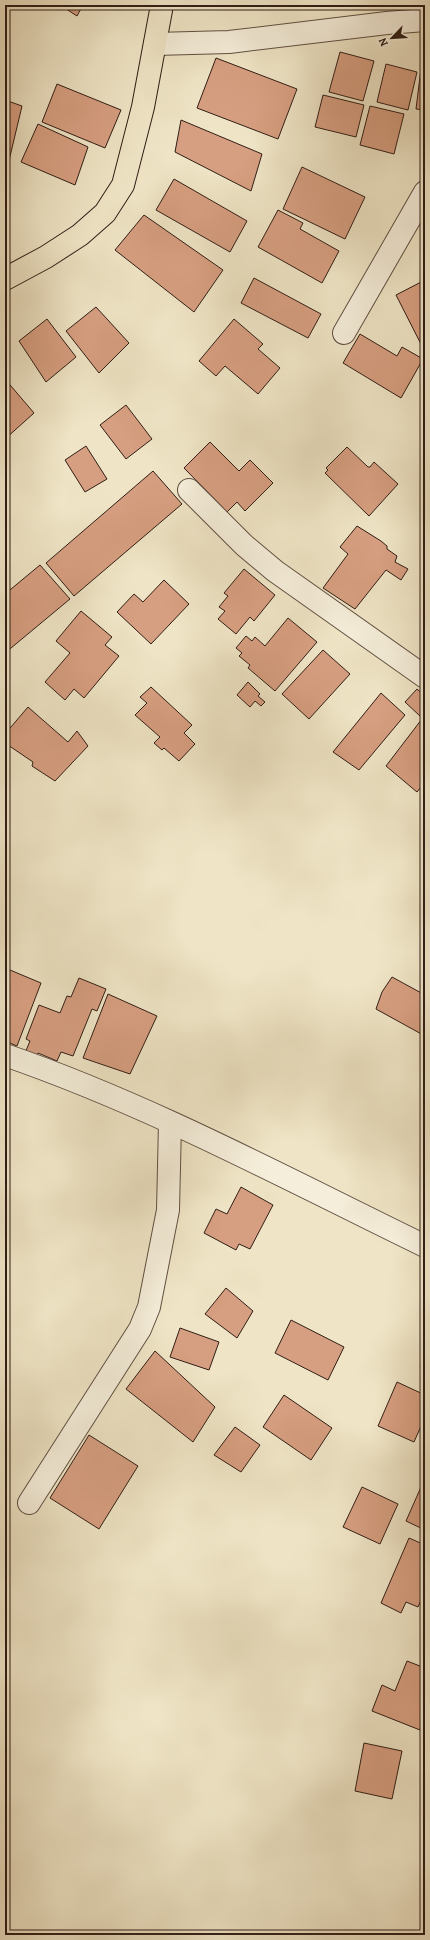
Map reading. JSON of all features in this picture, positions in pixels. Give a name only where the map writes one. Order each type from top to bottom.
[{"type":"highway","points":[[5,279],[46,257],[80,234],[105,213],[123,185],[143,106],[162,5]]},
{"type":"street","points":[[155,44],[229,42],[387,23],[425,20]]},
{"type":"street","points":[[344,333],[425,192]]},
{"type":"street","points":[[189,490],[244,545],[275,570],[425,677]]},
{"type":"street","points":[[5,1055],[44,1068],[170,1123],[425,1246]]},
{"type":"street","points":[[29,1503],[140,1329],[149,1306],[168,1210],[170,1123]]},
{"type":"building","points":[[60,5],[83,5],[77,16]]},
{"type":"building","points":[[425,36],[425,110],[416,109]]},
{"type":"building","points":[[340,52],[374,61],[363,101],[329,92]]},
{"type":"building","points":[[216,58],[297,89],[278,139],[197,108]]},
{"type":"building","points":[[386,64],[417,72],[408,110],[377,102]]},
{"type":"building","points":[[57,84],[121,110],[105,148],[42,122]]},
{"type":"building","points":[[323,95],[364,105],[356,137],[315,127]]},
{"type":"building","points":[[5,100],[22,106],[7,169],[5,168]]},
{"type":"building","points":[[370,106],[404,114],[394,154],[360,145]]},
{"type":"building","points":[[181,120],[262,154],[251,191],[175,152]]},
{"type":"building","points":[[38,124],[88,147],[75,185],[21,162]]},
{"type":"building","points":[[302,167],[365,197],[345,239],[283,209]]},
{"type":"building","points":[[174,179],[247,221],[230,252],[156,210]]},
{"type":"building","points":[[278,210],[303,223],[300,229],[339,251],[322,283],[258,247]]},
{"type":"building","points":[[144,215],[223,270],[194,312],[115,250]]},
{"type":"building","points":[[254,278],[321,314],[308,338],[241,303]]},
{"type":"building","points":[[425,280],[425,352],[396,295]]},
{"type":"building","points":[[96,307],[129,343],[99,373],[66,331]]},
{"type":"building","points":[[47,319],[76,357],[46,382],[19,341]]},
{"type":"building","points":[[234,319],[263,344],[258,349],[280,368],[258,394],[225,366],[216,376],[199,361]]},
{"type":"building","points":[[360,334],[397,356],[402,347],[423,359],[401,398],[343,363]]},
{"type":"building","points":[[5,379],[34,413],[5,439]]},
{"type":"building","points":[[126,405],[152,439],[126,459],[100,425]]},
{"type":"building","points":[[210,442],[239,471],[250,460],[273,483],[245,511],[237,502],[227,512],[184,468]]},
{"type":"building","points":[[86,446],[107,479],[85,492],[65,460]]},
{"type":"building","points":[[347,447],[368,467],[370,467],[374,462],[398,484],[369,516],[325,473],[328,470],[326,468]]},
{"type":"building","points":[[153,471],[182,504],[74,596],[46,563]]},
{"type":"building","points":[[357,526],[387,546],[387,549],[397,556],[395,562],[408,569],[401,580],[386,570],[355,609],[323,588],[348,554],[340,547]]},
{"type":"building","points":[[40,565],[70,599],[5,653],[5,594]]},
{"type":"building","points":[[244,569],[275,595],[254,621],[250,617],[236,634],[218,619],[225,611],[219,607],[228,596],[224,593]]},
{"type":"building","points":[[164,580],[189,604],[151,644],[117,612],[134,594],[143,602]]},
{"type":"building","points":[[81,611],[112,637],[105,645],[119,656],[84,698],[74,689],[65,700],[45,682],[70,653],[56,641]]},
{"type":"building","points":[[288,618],[317,642],[275,691],[248,668],[250,665],[239,656],[242,653],[236,648],[246,636],[252,641],[255,637],[265,646]]},
{"type":"building","points":[[323,650],[350,674],[309,719],[282,694]]},
{"type":"building","points":[[248,682],[260,694],[258,696],[265,702],[261,706],[255,701],[250,707],[237,695]]},
{"type":"building","points":[[151,687],[192,725],[184,733],[195,744],[179,761],[164,748],[162,750],[154,743],[160,737],[135,715],[147,703],[140,697]]},
{"type":"building","points":[[417,689],[425,696],[425,713],[421,717],[405,702]]},
{"type":"building","points":[[381,693],[405,715],[359,770],[333,752]]},
{"type":"building","points":[[28,707],[68,742],[77,731],[88,746],[55,781],[32,766],[33,762],[5,743],[5,734]]},
{"type":"building","points":[[425,715],[425,782],[417,792],[386,766]]},
{"type":"building","points":[[10,970],[41,983],[17,1046],[5,1041],[5,984]]},
{"type":"building","points":[[392,977],[425,995],[425,1036],[376,1009],[382,992]]},
{"type":"building","points":[[79,978],[106,989],[97,1011],[92,1009],[73,1056],[61,1052],[57,1061],[38,1053],[36,1058],[25,1053],[30,1041],[26,1039],[39,1005],[60,1013],[67,996],[71,997]]},
{"type":"building","points":[[108,994],[157,1016],[130,1074],[83,1058]]},
{"type":"building","points":[[241,1187],[273,1205],[250,1249],[239,1244],[236,1250],[204,1233],[216,1209],[227,1214]]},
{"type":"building","points":[[226,1288],[253,1311],[237,1338],[205,1314]]},
{"type":"building","points":[[291,1320],[344,1347],[328,1380],[275,1353]]},
{"type":"building","points":[[180,1328],[219,1342],[209,1370],[170,1357]]},
{"type":"building","points":[[155,1351],[215,1407],[193,1442],[126,1389]]},
{"type":"building","points":[[425,1359],[425,1370],[420,1367]]},
{"type":"building","points":[[397,1382],[425,1395],[425,1417],[414,1442],[378,1426]]},
{"type":"building","points":[[284,1395],[332,1428],[311,1460],[263,1427]]},
{"type":"building","points":[[235,1427],[260,1445],[241,1472],[214,1455]]},
{"type":"building","points":[[89,1435],[138,1466],[99,1529],[50,1498]]},
{"type":"building","points":[[425,1478],[425,1530],[406,1521]]},
{"type":"building","points":[[362,1487],[398,1504],[380,1544],[343,1527]]},
{"type":"building","points":[[409,1538],[425,1545],[425,1591],[418,1607],[406,1602],[401,1613],[381,1603]]},
{"type":"building","points":[[407,1661],[425,1668],[425,1718],[420,1730],[372,1711],[382,1685],[395,1691]]},
{"type":"building","points":[[364,1743],[402,1751],[392,1799],[355,1791]]}]
